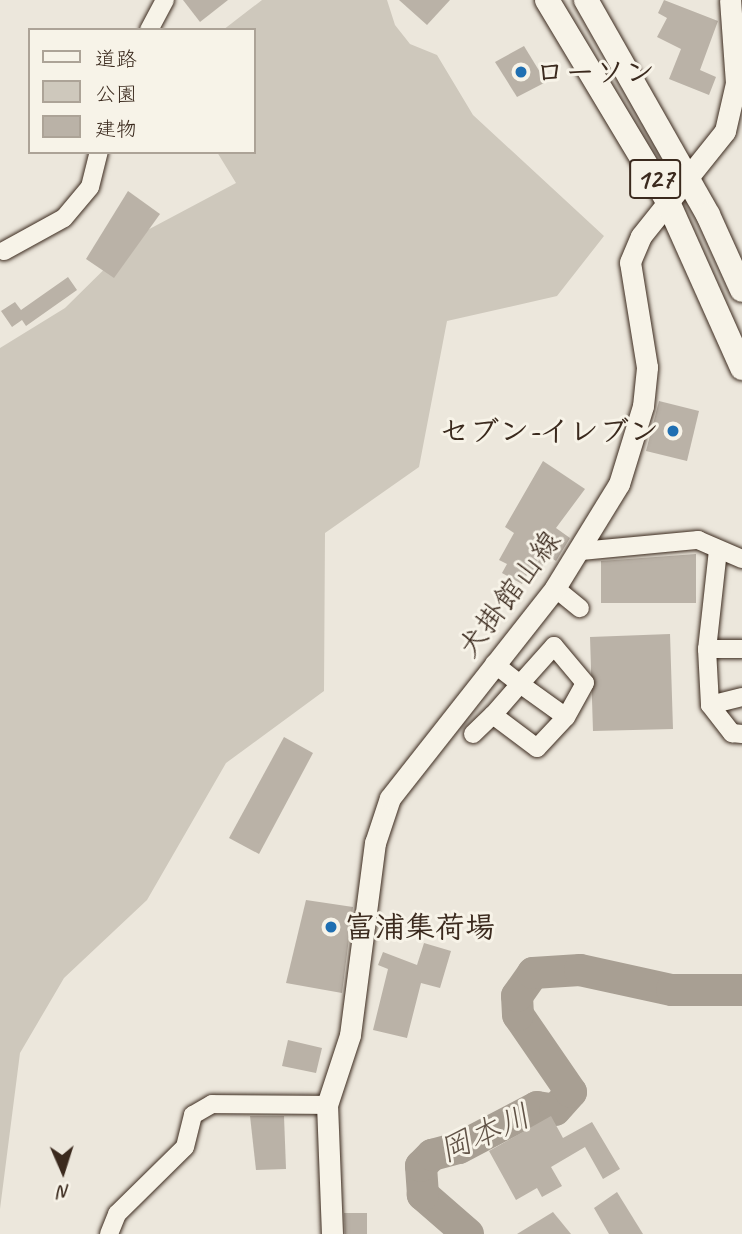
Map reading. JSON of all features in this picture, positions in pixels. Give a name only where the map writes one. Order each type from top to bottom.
[{"type":"highway","name":"127","points":[[547,0],[667,200],[742,368]]},
{"type":"highway","name":"127","points":[[586,0],[688,180],[742,290]]},
{"type":"main road","name":"犬掛館山線","points":[[332,1234],[327,1105],[350,1035],[375,843],[390,798],[555,588],[581,551],[619,484],[643,406],[647,367],[630,262],[667,200],[688,180],[716,145],[733,107],[737,27],[730,0]]},
{"type":"street","points":[[150,28],[165,0]]},
{"type":"street","points":[[4,251],[64,218],[90,187],[98,154]]},
{"type":"street","points":[[581,551],[698,540],[742,559]]},
{"type":"street","points":[[719,550],[707,649],[710,705],[732,733],[742,734]]},
{"type":"street","points":[[555,588],[580,608]]},
{"type":"street","points":[[473,734],[554,646],[585,682],[566,717],[537,748],[493,715]]},
{"type":"street","points":[[707,649],[742,649]]},
{"type":"street","points":[[494,664],[566,717]]},
{"type":"street","points":[[710,705],[742,697]]},
{"type":"street","points":[[109,1234],[117,1214],[185,1147],[193,1115],[212,1104],[327,1105]]},
{"type":"green space","points":[[262,0],[387,0],[395,25],[410,44],[437,55],[473,115],[604,236],[557,296],[447,321],[419,467],[325,533],[324,691],[226,763],[147,900],[64,978],[20,1053],[0,1209],[0,348],[65,308],[140,234],[236,183],[218,154],[256,154],[256,28],[226,28]]},
{"type":"building","points":[[183,0],[228,0],[200,22]]},
{"type":"building","points":[[399,0],[450,0],[427,25]]},
{"type":"building","points":[[664,0],[718,21],[700,70],[716,77],[709,95],[669,79],[681,49],[657,37],[667,18],[658,13]]},
{"type":"building","name":"ローソン","points":[[524,46],[546,82],[517,97],[495,62]]},
{"type":"building","points":[[128,191],[160,214],[114,278],[86,259]]},
{"type":"building","points":[[68,277],[77,290],[26,326],[22,320],[12,327],[1,311],[15,302],[21,310]]},
{"type":"building","name":"セブン-イレブン","points":[[659,401],[699,411],[687,461],[646,451]]},
{"type":"building","points":[[543,461],[585,489],[556,528],[570,538],[556,561],[548,556],[537,577],[528,573],[522,584],[502,573],[507,564],[499,560],[514,533],[505,527]]},
{"type":"building","points":[[696,554],[696,603],[601,603],[601,561]]},
{"type":"building","points":[[670,634],[673,729],[593,731],[590,637]]},
{"type":"building","points":[[284,737],[313,753],[259,854],[229,838]]},
{"type":"building","points":[[306,900],[353,907],[342,993],[286,983]]},
{"type":"building","points":[[424,943],[451,951],[440,988],[421,983],[407,1038],[373,1030],[388,969],[378,965],[383,952],[417,965]]},
{"type":"building","points":[[288,1040],[322,1048],[316,1073],[282,1066]]},
{"type":"building","points":[[250,1116],[284,1116],[286,1169],[256,1170]]},
{"type":"building","points":[[551,1116],[563,1138],[592,1122],[620,1169],[603,1179],[585,1147],[551,1167],[562,1186],[542,1197],[537,1188],[516,1200],[489,1151]]},
{"type":"building","points":[[617,1192],[643,1234],[609,1234],[594,1208]]},
{"type":"building","points":[[553,1212],[571,1234],[517,1234]]},
{"type":"building","points":[[344,1213],[367,1213],[367,1234],[345,1234]]},
{"type":"waterway","name":"岡本川","points":[[468,1234],[423,1195],[421,1166],[432,1155],[459,1148],[537,1107],[555,1110],[571,1092],[518,1015],[517,996],[533,973],[580,970],[672,990],[742,990]]},
{"type":"place","name":"ローソン","points":[[521,72]]},
{"type":"place","name":"セブン-イレブン","points":[[673,431]]},
{"type":"place","name":"富浦集荷場","points":[[331,927]]}]
